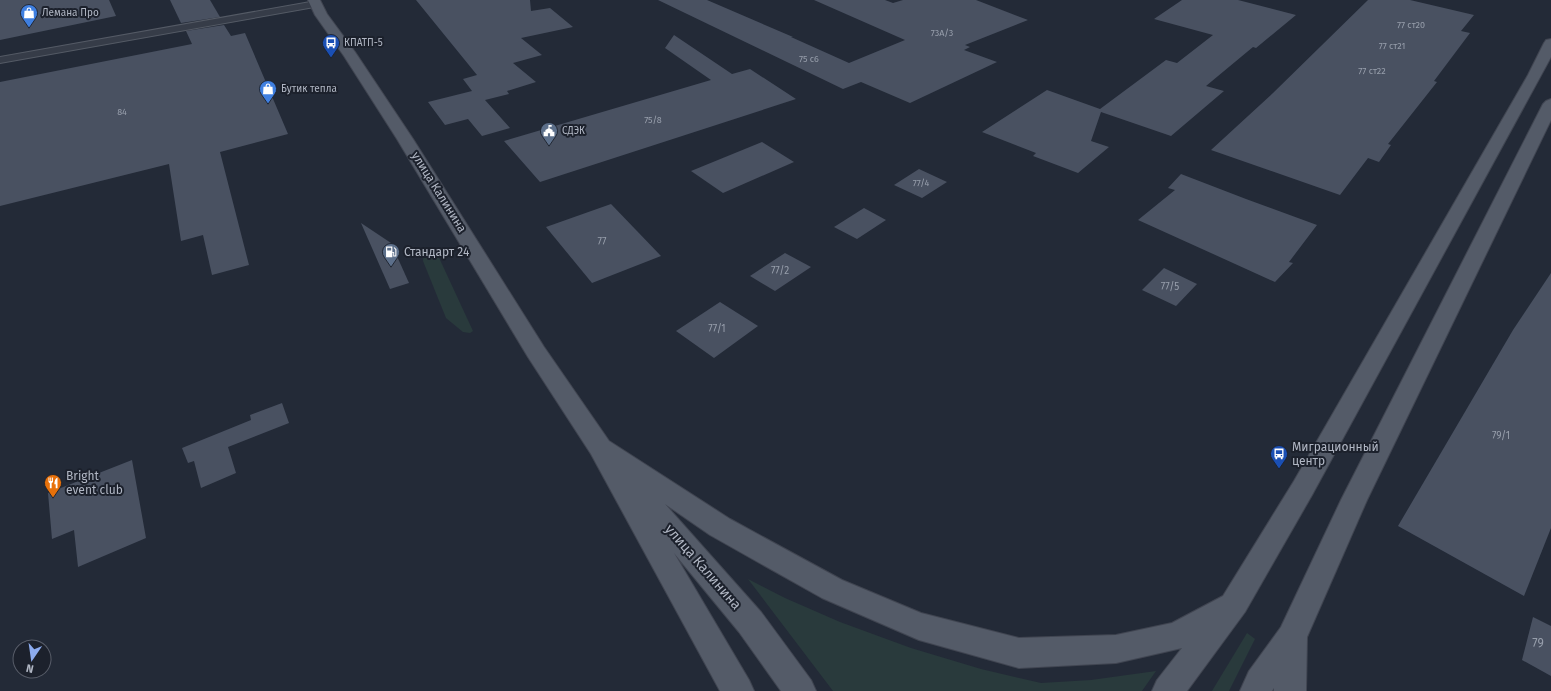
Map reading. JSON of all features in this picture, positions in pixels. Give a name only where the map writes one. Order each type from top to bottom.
[{"type":"main road","name":"улица Калинина","points":[[315,2],[321,15],[350,54],[406,139],[536,352],[600,447],[715,653],[738,691]]},
{"type":"main road","points":[[1168,691],[1235,603],[1307,481],[1535,76],[1551,43]]},
{"type":"main road","points":[[1256,691],[1260,682],[1292,637],[1354,500],[1551,104]]},
{"type":"main road","name":"улица Калинина","points":[[600,447],[750,622],[800,691]]},
{"type":"main road","points":[[600,447],[720,527],[832,589],[919,626],[1019,653],[1116,650],[1177,636],[1235,603]]},
{"type":"main road","points":[[1290,691],[1292,637]]},
{"type":"street","points":[[0,60],[315,2]]},
{"type":"shaded area","points":[[435,249],[473,331],[470,333],[463,332],[446,318],[423,261],[424,251]]},
{"type":"shaded area","points":[[748,579],[785,598],[840,622],[911,648],[981,669],[1041,683],[1091,680],[1156,671],[1142,691],[833,691]]},
{"type":"shaded area","points":[[1247,633],[1255,639],[1229,691],[1212,691]]},
{"type":"building","name":"Лемана Про","points":[[0,0],[109,0],[116,16],[0,40]]},
{"type":"building","points":[[170,0],[210,0],[220,17],[181,23]]},
{"type":"building","points":[[416,0],[530,0],[531,11],[550,8],[573,27],[521,38],[542,55],[513,63],[536,82],[507,91],[509,94],[485,100],[510,128],[482,136],[468,119],[445,125],[428,102],[472,91],[463,79],[477,75]]},
{"type":"building","points":[[658,0],[707,0],[849,63],[905,40],[814,0],[885,0],[893,3],[903,0],[976,0],[1028,20],[965,45],[970,47],[964,50],[997,62],[910,103],[861,82],[843,89]]},
{"type":"building","points":[[1182,0],[1238,0],[1296,15],[1256,48],[1253,47],[1206,86],[1224,91],[1171,136],[1101,112],[1091,141],[1109,147],[1078,173],[1033,156],[1036,153],[982,132],[1047,90],[1100,109],[1166,60],[1177,63],[1213,35],[1154,19]]},
{"type":"building","points":[[1368,0],[1410,0],[1474,15],[1461,31],[1470,33],[1434,81],[1437,82],[1388,144],[1391,145],[1379,162],[1368,158],[1340,195],[1211,150],[1273,93]]},
{"type":"building","points":[[224,25],[231,36],[245,33],[288,134],[220,152],[249,265],[212,275],[203,235],[181,241],[169,164],[0,206],[0,82],[192,44],[186,31]]},
{"type":"building","points":[[674,35],[732,74],[750,69],[796,99],[540,182],[504,141],[711,80],[665,48]]},
{"type":"building","points":[[762,142],[794,162],[723,193],[691,171]]},
{"type":"building","points":[[919,169],[947,182],[922,198],[894,185]]},
{"type":"building","points":[[1181,174],[1317,225],[1289,262],[1293,263],[1275,282],[1138,220],[1175,190],[1168,188]]},
{"type":"building","points":[[611,204],[661,256],[592,283],[546,227]]},
{"type":"building","points":[[864,208],[886,220],[857,239],[834,227]]},
{"type":"building","name":"Стандарт 24","points":[[361,223],[391,243],[409,283],[390,289]]},
{"type":"building","points":[[785,253],[811,267],[775,291],[750,276]]},
{"type":"building","points":[[1164,268],[1197,284],[1176,306],[1142,290]]},
{"type":"building","points":[[1551,273],[1551,528],[1524,596],[1398,526],[1513,330]]},
{"type":"building","points":[[720,302],[758,326],[714,358],[676,331]]},
{"type":"building","points":[[282,403],[289,423],[228,447],[236,473],[201,488],[194,461],[188,463],[182,448],[251,420],[250,415]]},
{"type":"building","points":[[132,460],[146,538],[78,567],[74,530],[52,539],[48,493]]},
{"type":"building","points":[[1533,617],[1551,626],[1551,676],[1522,660]]},
{"type":"place","name":"Лемана Про","points":[[29,28]]},
{"type":"place","name":"КПАТП-5","points":[[331,58]]},
{"type":"place","name":"Бутик тепла","points":[[268,104]]},
{"type":"place","name":"СДЭК","points":[[549,146]]},
{"type":"place","name":"Стандарт 24","points":[[391,267]]},
{"type":"place","name":"Миграционный центр","points":[[1279,469]]},
{"type":"place","name":"Bright event club","points":[[53,498]]}]
